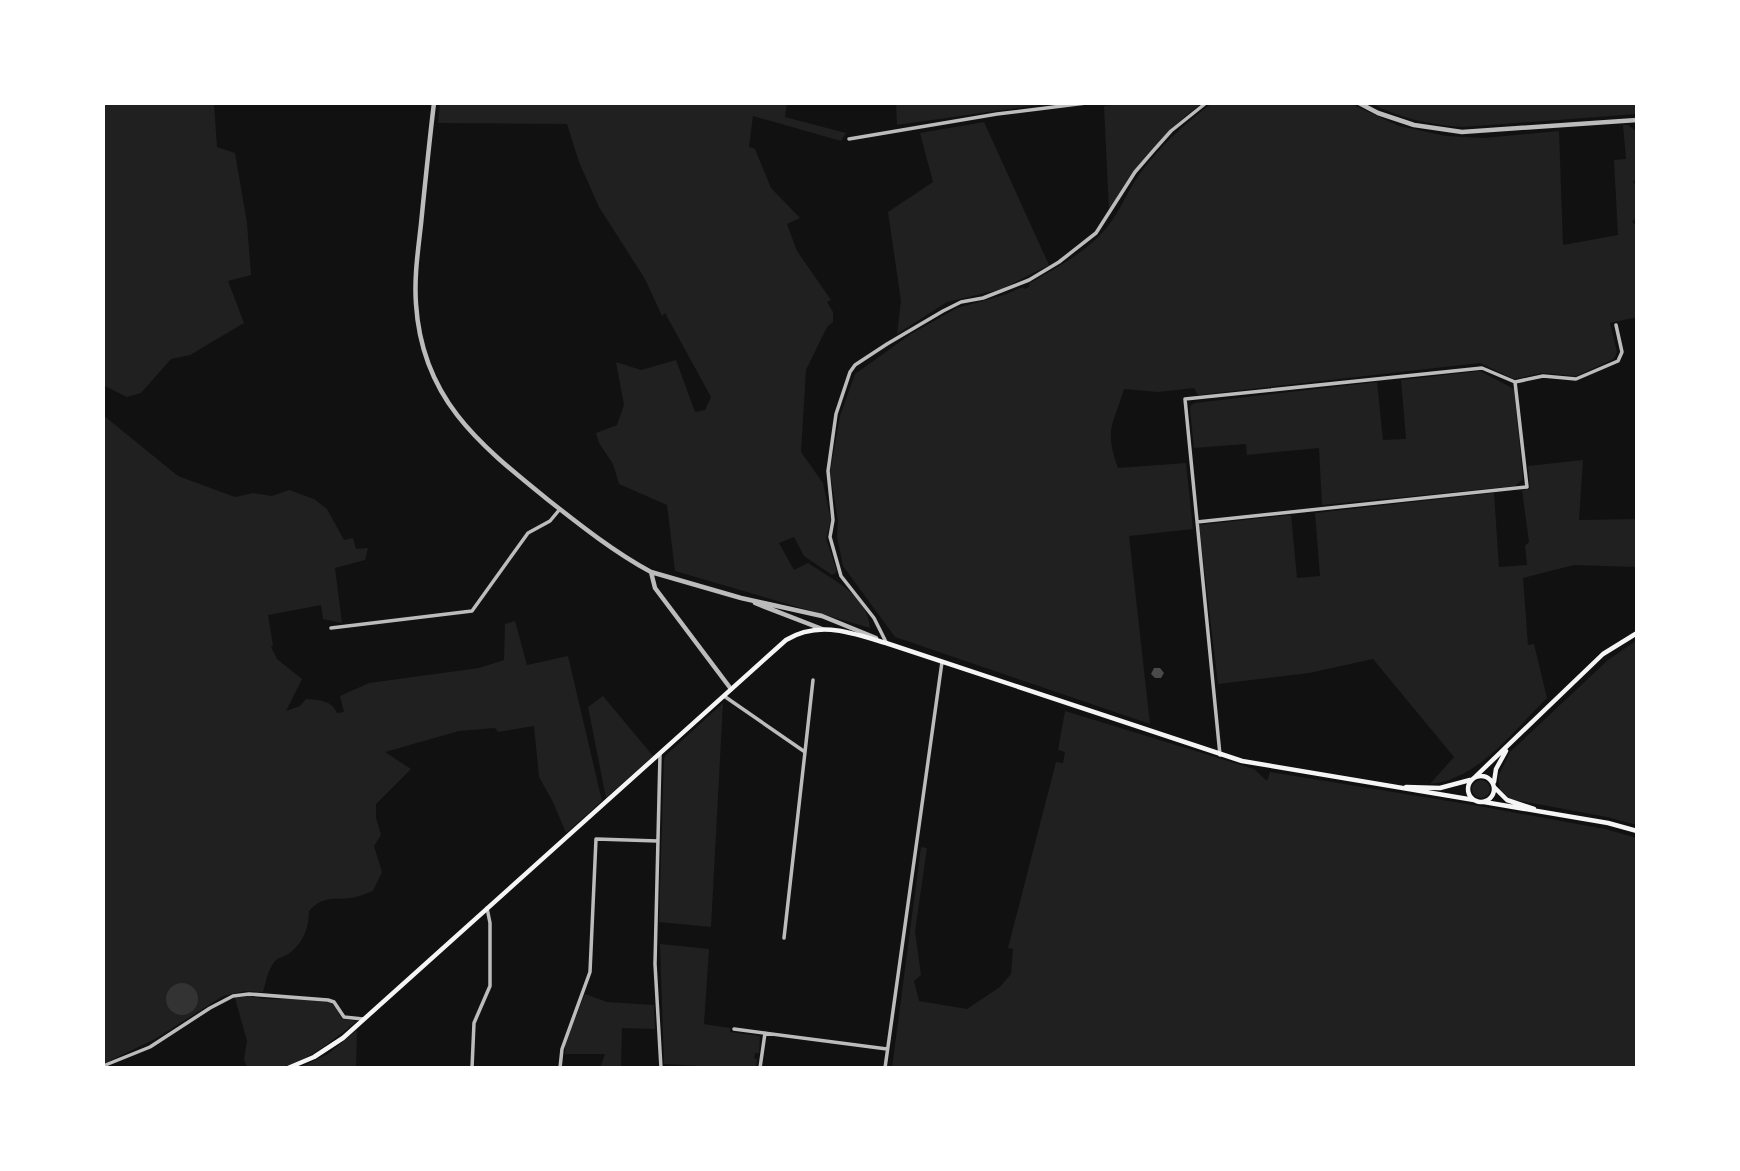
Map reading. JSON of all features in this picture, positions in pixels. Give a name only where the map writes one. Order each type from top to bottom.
[{"type":"main road","points":[[288,1068],[330,1048],[365,1020],[786,640],[797,634],[822,629],[848,632],[886,643],[1242,761],[1608,823],[1637,831]]},
{"type":"main road","points":[[1474,800],[1468,789],[1473,778],[1603,654],[1637,633]]},
{"type":"main road","points":[[1484,802],[1491,798],[1496,769],[1510,745]]},
{"type":"main road","points":[[1388,786],[1440,788],[1485,776],[1507,800],[1545,812]]},
{"type":"street","points":[[434,103],[416,286],[418,319],[424,349],[439,386],[471,433],[488,451],[560,509],[625,558],[651,572],[741,598],[822,615],[886,643]]},
{"type":"street","points":[[849,139],[997,114],[1086,103]]},
{"type":"street","points":[[886,643],[874,618],[841,576],[830,537],[833,520],[828,471],[836,414],[850,372],[855,365],[887,344],[943,311],[961,302],[983,298],[1029,280],[1059,262],[1096,233],[1135,172],[1171,131],[1206,103]]},
{"type":"street","points":[[1359,103],[1413,125],[1462,132],[1637,120]]},
{"type":"street","points":[[1220,755],[1185,399],[1482,368],[1515,382],[1543,376],[1577,379],[1618,361],[1622,352],[1616,325]]},
{"type":"street","points":[[1197,522],[1527,487],[1515,382]]},
{"type":"street","points":[[331,628],[472,611],[528,533],[550,521],[560,509]]},
{"type":"street","points":[[651,572],[655,588],[732,689]]},
{"type":"street","points":[[741,598],[822,629]]},
{"type":"street","points":[[884,1068],[942,662]]},
{"type":"street","points":[[784,938],[813,680]]},
{"type":"street","points":[[723,696],[805,752]]},
{"type":"street","points":[[660,755],[655,964],[661,1068]]},
{"type":"street","points":[[560,1068],[562,1049],[590,972],[596,839],[658,841]]},
{"type":"street","points":[[472,1068],[474,1023],[490,986],[490,923],[487,908]]},
{"type":"street","points":[[103,1066],[150,1047],[210,1008],[240,994],[328,1000],[334,1002],[344,1017],[365,1020]]},
{"type":"street","points":[[734,1029],[887,1049]]},
{"type":"street","points":[[760,1068],[765,1033]]},
{"type":"shaded area","points":[[103,103],[216,103],[217,147],[235,153],[247,223],[251,275],[228,281],[244,323],[190,355],[171,359],[141,393],[127,397],[103,385]]},
{"type":"shaded area","points":[[440,103],[787,103],[785,117],[846,133],[841,141],[753,116],[749,147],[755,149],[771,188],[800,218],[787,224],[797,251],[831,300],[827,302],[833,312],[833,322],[827,327],[806,370],[801,452],[823,483],[831,520],[826,538],[837,572],[832,575],[804,556],[794,537],[779,543],[794,570],[808,563],[838,582],[856,598],[868,617],[870,628],[675,571],[667,505],[619,484],[613,464],[599,443],[596,433],[617,425],[624,405],[616,362],[641,370],[676,360],[695,412],[705,410],[711,397],[665,313],[662,316],[645,279],[599,207],[579,162],[567,124],[438,123]]},
{"type":"shaded area","points":[[896,103],[1052,103],[897,125]]},
{"type":"shaded area","points":[[1131,103],[1202,103],[1174,126],[1149,152],[1109,211],[1104,106]]},
{"type":"shaded area","points":[[1212,103],[1349,103],[1399,126],[1446,136],[1484,138],[1559,131],[1563,245],[1618,235],[1614,160],[1626,159],[1623,125],[1628,125],[1637,132],[1637,177],[1633,182],[1637,186],[1637,216],[1632,222],[1637,226],[1637,317],[1610,323],[1617,352],[1614,359],[1576,376],[1542,373],[1514,379],[1480,363],[1198,395],[1194,388],[1158,392],[1124,389],[1111,436],[1118,468],[1186,463],[1193,529],[1129,536],[1150,724],[895,637],[843,566],[830,472],[840,416],[855,374],[911,334],[957,308],[1029,287],[1030,283],[1084,249],[1111,222],[1135,181],[1155,155]]},
{"type":"shaded area","points":[[1370,103],[1637,103],[1637,114],[1463,127],[1415,120]]},
{"type":"shaded area","points":[[984,122],[1049,265],[1002,289],[947,302],[897,334],[901,301],[888,212],[933,182],[920,133]]},
{"type":"shaded area","points":[[1480,371],[1514,389],[1523,479],[1515,486],[1322,505],[1319,448],[1247,455],[1246,444],[1194,448],[1190,409],[1195,403],[1377,382],[1383,440],[1406,439],[1401,380]]},
{"type":"shaded area","points":[[103,415],[178,476],[235,497],[253,493],[272,496],[289,490],[314,499],[327,509],[344,540],[353,538],[356,549],[368,548],[365,560],[335,568],[342,623],[323,619],[321,605],[268,615],[271,647],[277,659],[302,679],[286,711],[300,706],[306,699],[332,705],[337,713],[344,712],[340,696],[369,683],[479,668],[504,660],[505,624],[515,621],[527,665],[568,656],[602,801],[566,833],[539,777],[534,726],[498,732],[495,728],[459,731],[385,752],[411,769],[376,804],[376,818],[381,835],[374,846],[382,872],[373,891],[354,897],[324,900],[314,906],[309,911],[307,928],[296,948],[273,963],[263,992],[245,991],[223,996],[155,1039],[103,1064]]},
{"type":"shaded area","points":[[1583,460],[1579,520],[1637,519],[1637,567],[1574,565],[1523,578],[1528,645],[1534,644],[1547,698],[1494,752],[1464,773],[1430,784],[1454,757],[1373,659],[1309,673],[1218,684],[1199,525],[1291,515],[1297,578],[1320,576],[1315,513],[1494,493],[1499,567],[1527,565],[1525,546],[1529,542],[1522,490],[1530,489],[1528,466]]},
{"type":"shaded area","points":[[1637,640],[1637,825],[1510,799],[1500,789],[1498,777],[1510,752],[1608,660]]},
{"type":"shaded area","points":[[603,696],[653,756],[606,798],[588,707]]},
{"type":"shaded area","points":[[723,703],[711,927],[659,922],[664,759]]},
{"type":"shaded area","points":[[1065,711],[1254,769],[1267,781],[1270,772],[1473,805],[1605,829],[1637,838],[1637,1068],[892,1068],[921,847],[927,848],[915,931],[921,975],[914,981],[919,1001],[967,1009],[1000,987],[1011,974],[1013,949],[1008,948],[1056,762],[1063,763],[1065,752],[1058,750]]},
{"type":"shaded area","points":[[1481,780],[1487,783],[1490,789],[1487,795],[1481,798],[1475,795],[1472,789],[1475,783]]},
{"type":"shaded area","points":[[660,944],[709,949],[704,1024],[730,1028],[730,1032],[760,1036],[759,1053],[755,1053],[754,1058],[757,1059],[756,1068],[701,1068],[664,1064]]},
{"type":"shaded area","points":[[182,983],[193,988],[198,999],[193,1010],[182,1015],[171,1010],[166,999],[171,988]]},
{"type":"shaded area","points":[[585,994],[607,1002],[654,1005],[655,1029],[622,1028],[621,1068],[600,1068],[605,1054],[565,1054],[565,1044]]},
{"type":"shaded area","points":[[249,996],[264,999],[321,1000],[333,1005],[342,1019],[357,1021],[319,1050],[297,1062],[275,1068],[247,1068],[244,1059],[247,1041],[235,998]]},
{"type":"shaded area","points":[[357,1030],[356,1068],[299,1068],[328,1054]]},
{"type":"building","points":[[1154,668],[1160,668],[1164,673],[1161,678],[1155,678],[1151,674]]}]
